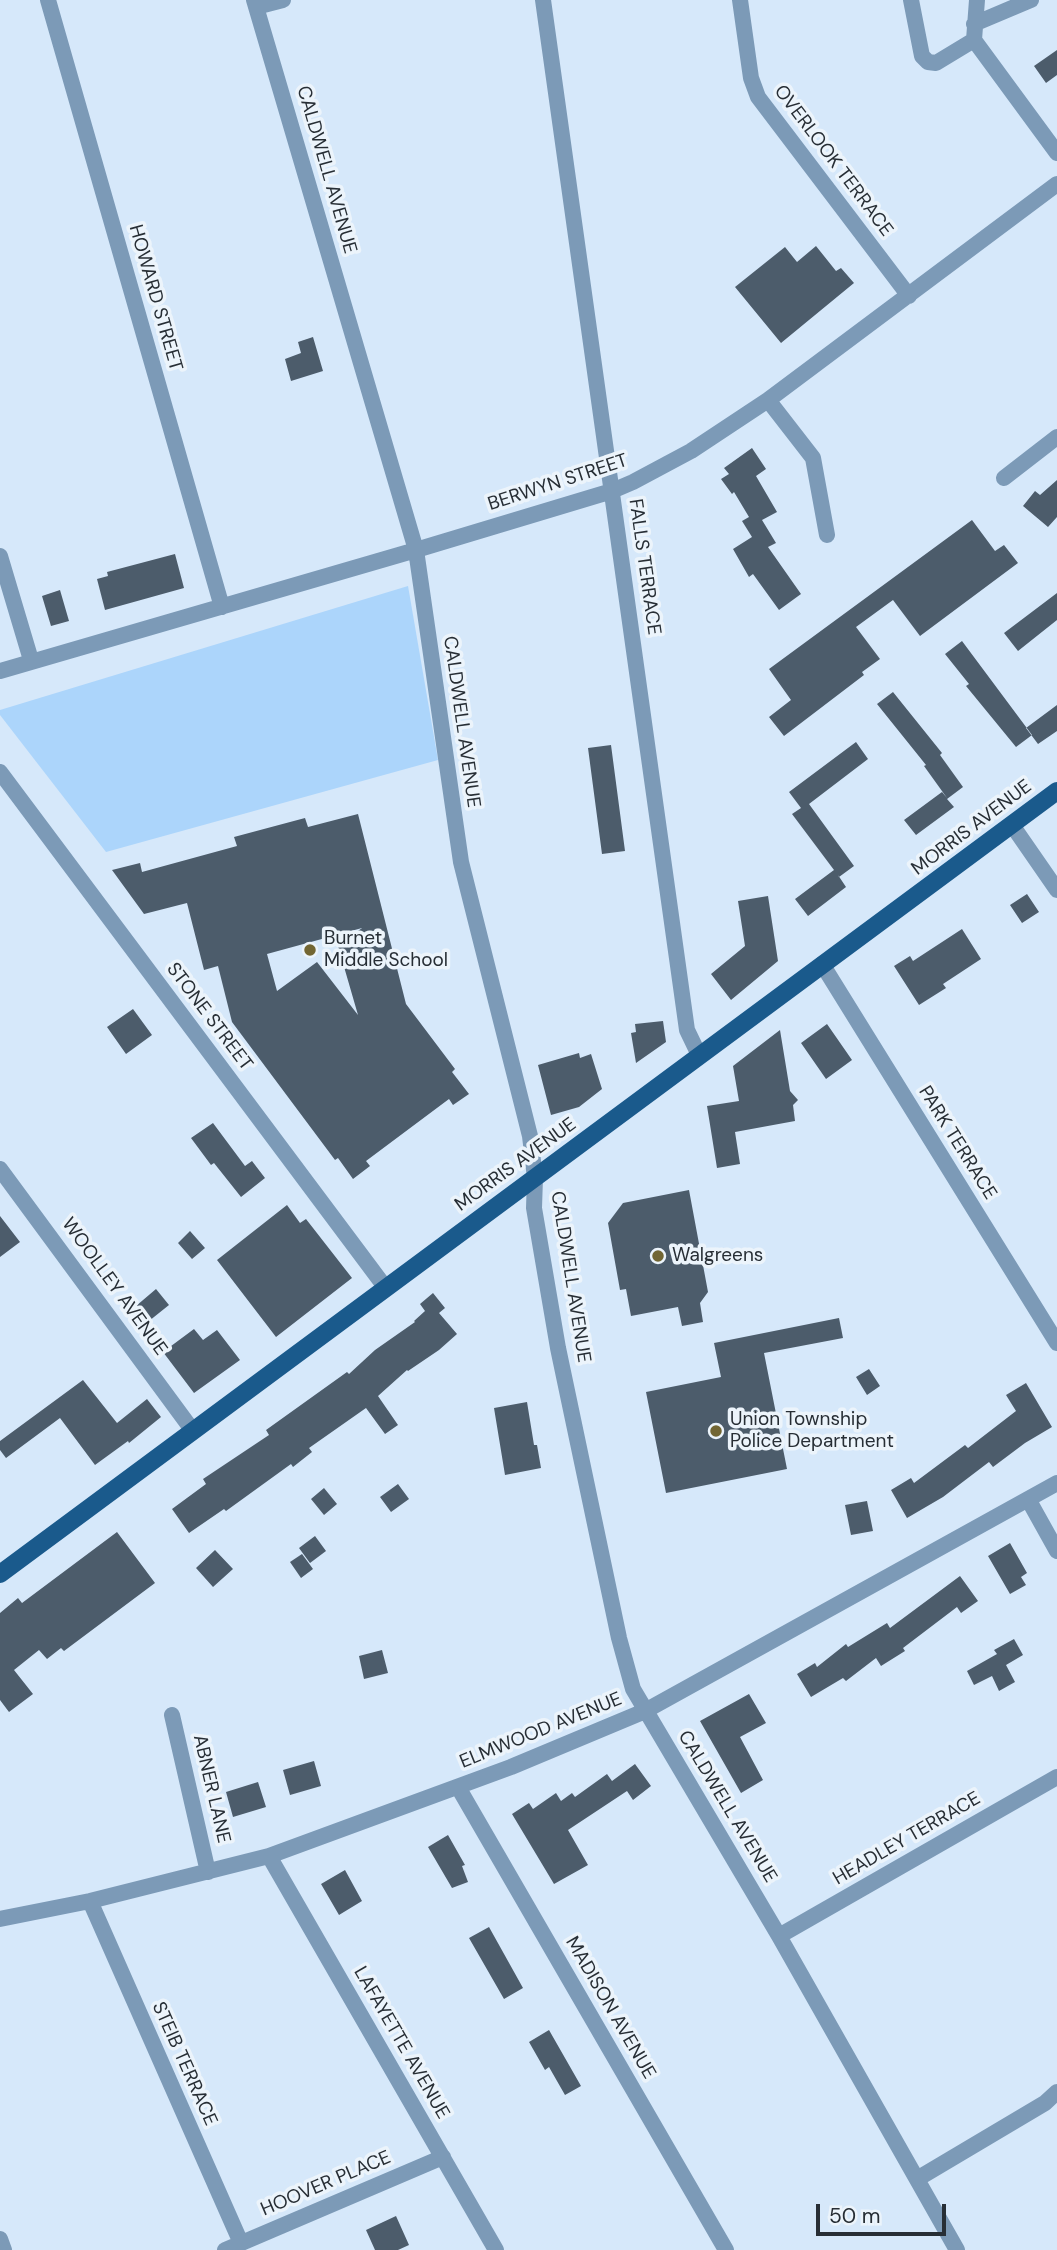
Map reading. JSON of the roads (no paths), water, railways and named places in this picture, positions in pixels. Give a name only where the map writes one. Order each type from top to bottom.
[{"type":"main road","name":"MORRIS AVENUE","points":[[1,1571],[1057,791]]},
{"type":"street","name":"HOWARD STREET","points":[[48,0],[222,607]]},
{"type":"street","points":[[255,4],[283,0]]},
{"type":"street","name":"FALLS TERRACE","points":[[543,0],[687,1030],[699,1055]]},
{"type":"street","name":"OVERLOOK TERRACE","points":[[740,0],[751,78],[758,97],[909,296]]},
{"type":"street","points":[[911,0],[922,56],[928,62],[936,63],[974,32],[1031,0]]},
{"type":"street","points":[[977,0],[974,32],[1057,153]]},
{"type":"street","name":"CALDWELL AVENUE","points":[[255,4],[416,550],[461,862],[530,1136],[534,1208],[558,1348],[619,1638],[633,1689],[779,1936],[957,2250]]},
{"type":"street","name":"BERWYN STREET","points":[[0,671],[612,491],[691,451],[768,400],[1057,184]]},
{"type":"street","points":[[768,400],[813,458],[827,535]]},
{"type":"street","points":[[1004,478],[1057,437]]},
{"type":"street","points":[[0,555],[30,660]]},
{"type":"street","name":"STONE STREET","points":[[0,772],[385,1287]]},
{"type":"street","points":[[1013,825],[1057,890]]},
{"type":"street","name":"PARK TERRACE","points":[[822,964],[1057,1343]]},
{"type":"street","name":"WOOLLEY AVENUE","points":[[0,1169],[193,1431]]},
{"type":"street","name":"ELMWOOD AVENUE","points":[[0,1919],[90,1901],[269,1856],[458,1787],[645,1711],[1057,1483]]},
{"type":"street","points":[[1028,1499],[1057,1551]]},
{"type":"street","name":"ABNER LANE","points":[[172,1715],[208,1872]]},
{"type":"street","name":"HEADLEY TERRACE","points":[[779,1936],[1057,1777]]},
{"type":"street","name":"MADISON AVENUE","points":[[458,1787],[726,2250]]},
{"type":"street","name":"LAFAYETTE AVENUE","points":[[269,1856],[496,2250]]},
{"type":"street","name":"STEIB TERRACE","points":[[90,1901],[241,2243]]},
{"type":"street","points":[[917,2179],[1045,2103],[1057,2092]]},
{"type":"street","name":"HOOVER PLACE","points":[[225,2250],[443,2157]]},
{"type":"street","points":[[0,2239],[4,2250]]},
{"type":"place","name":"Burnet Middle School","points":[[310,950]]},
{"type":"place","name":"Walgreens","points":[[658,1256]]},
{"type":"place","name":"Union Township Police Department","points":[[716,1431]]}]
